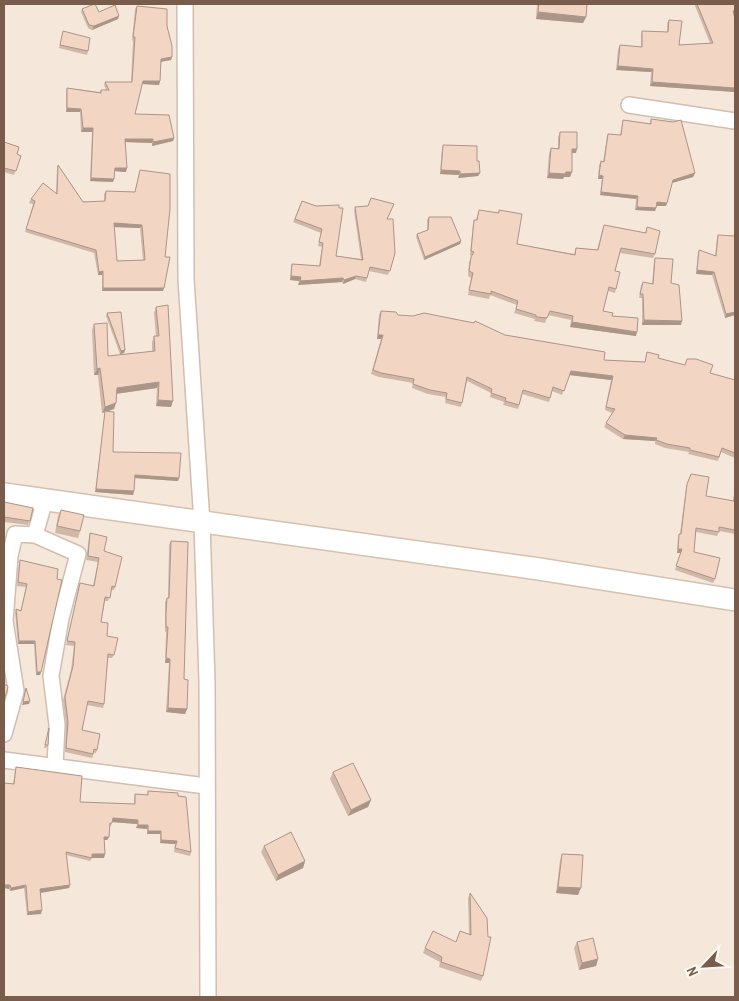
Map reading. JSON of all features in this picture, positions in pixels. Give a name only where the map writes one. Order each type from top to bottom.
[{"type":"street","points":[[185,4],[186,279],[202,523],[207,682],[208,997]]},
{"type":"street","points":[[629,105],[735,121]]},
{"type":"street","points":[[4,494],[539,569],[735,600]]},
{"type":"street","points":[[35,535],[45,500]]},
{"type":"street","points":[[4,734],[16,691],[5,620],[10,556],[15,534],[35,535],[78,554],[61,618],[51,676],[57,724],[55,766]]},
{"type":"street","points":[[4,760],[206,786]]},
{"type":"shaded area","points":[[4,4],[735,4],[735,997],[4,997]]},
{"type":"building","points":[[95,4],[99,12],[115,5],[119,16],[94,26],[89,25],[82,9]]},
{"type":"building","points":[[539,4],[587,4],[586,17],[538,12]]},
{"type":"building","points":[[697,4],[735,4],[735,10],[733,11],[735,19],[735,88],[652,82],[653,69],[618,66],[620,45],[642,47],[642,31],[668,32],[669,20],[682,21],[679,45],[713,43]]},
{"type":"building","points":[[137,6],[167,9],[167,26],[172,46],[172,57],[161,59],[160,81],[143,81],[135,114],[169,115],[174,138],[153,142],[153,139],[125,139],[127,168],[115,168],[114,179],[91,178],[93,128],[83,128],[81,109],[67,108],[67,88],[101,93],[101,90],[109,90],[105,82],[132,82],[135,37],[133,37]]},
{"type":"building","points":[[63,31],[90,38],[88,51],[60,45]]},
{"type":"building","points":[[651,119],[673,122],[681,120],[695,173],[673,180],[667,203],[657,202],[656,208],[637,207],[638,196],[601,192],[603,176],[599,175],[601,161],[604,162],[608,134],[621,135],[623,120],[651,124]]},
{"type":"building","points":[[560,132],[577,132],[577,149],[572,149],[572,172],[566,172],[565,174],[549,173],[551,148],[559,149]]},
{"type":"building","points":[[4,142],[19,147],[17,154],[21,156],[16,171],[4,168]]},
{"type":"building","points":[[443,145],[477,146],[477,161],[479,161],[480,173],[460,174],[460,171],[441,170]]},
{"type":"building","points":[[58,165],[83,202],[105,201],[106,191],[135,192],[140,170],[170,174],[170,209],[165,257],[170,257],[164,288],[103,288],[103,271],[99,272],[96,250],[26,229],[35,201],[31,199],[43,183],[57,194]],"holes":[[[114,223],[142,225],[145,260],[117,261]]]},
{"type":"building","points":[[371,198],[394,204],[387,219],[393,219],[395,253],[390,271],[370,267],[367,278],[356,276],[344,280],[343,278],[300,281],[301,277],[291,276],[292,264],[320,266],[323,243],[319,242],[322,229],[295,219],[302,201],[316,206],[339,205],[339,208],[343,208],[336,256],[363,260],[355,207],[368,206]]},
{"type":"building","points":[[479,210],[499,213],[499,210],[522,214],[517,244],[575,255],[576,248],[598,250],[604,225],[646,233],[647,227],[660,231],[655,254],[621,248],[615,271],[620,272],[616,289],[609,287],[603,311],[613,313],[612,316],[638,318],[637,332],[572,322],[573,316],[550,311],[547,318],[536,317],[536,315],[516,309],[518,301],[491,291],[491,294],[469,290],[473,273],[469,271],[471,257],[474,252],[471,251],[474,220],[477,220]]},
{"type":"building","points":[[429,217],[451,217],[461,241],[425,257],[417,234],[428,230]]},
{"type":"building","points":[[718,235],[735,236],[735,312],[726,314],[714,272],[697,270],[699,250],[716,256]]},
{"type":"building","points":[[655,258],[673,259],[671,283],[679,285],[682,321],[644,320],[643,294],[640,294],[643,282],[653,284]]},
{"type":"building","points":[[168,305],[173,401],[158,400],[159,382],[117,388],[116,403],[105,407],[100,368],[97,369],[94,324],[107,323],[108,356],[155,351],[154,336],[159,336],[156,307]]},
{"type":"building","points":[[381,311],[413,316],[424,313],[474,323],[475,321],[505,335],[605,352],[604,360],[645,362],[647,352],[659,355],[658,358],[685,365],[687,359],[696,359],[713,365],[710,373],[735,380],[735,453],[722,448],[719,457],[690,450],[690,448],[667,444],[656,440],[657,438],[625,435],[606,423],[615,409],[606,407],[613,376],[571,371],[564,391],[553,387],[550,398],[523,390],[519,405],[505,401],[506,398],[491,393],[492,389],[467,377],[462,403],[446,399],[447,393],[413,384],[414,379],[373,370],[383,335],[378,335]]},
{"type":"building","points":[[121,312],[125,350],[121,351],[107,313]]},
{"type":"building","points":[[105,411],[114,412],[113,452],[181,453],[179,478],[135,475],[134,491],[96,489]]},
{"type":"building","points":[[691,474],[709,477],[706,496],[734,501],[735,491],[735,530],[719,527],[719,532],[696,528],[694,552],[720,558],[715,579],[676,566],[682,549],[678,549],[679,534],[681,534],[687,484]]},
{"type":"building","points":[[4,502],[33,508],[30,521],[4,517]]},
{"type":"building","points":[[61,510],[84,515],[80,531],[57,526]]},
{"type":"building","points":[[90,533],[107,537],[104,551],[122,557],[115,587],[112,586],[110,598],[105,597],[101,622],[108,623],[107,636],[118,638],[114,655],[108,654],[104,704],[88,701],[82,730],[100,734],[97,750],[94,749],[93,754],[66,748],[68,722],[65,697],[73,666],[75,642],[67,641],[80,583],[94,586],[99,558],[88,556]]},
{"type":"building","points":[[171,541],[188,542],[184,679],[188,680],[187,709],[168,708],[170,659],[166,658],[168,627],[166,627],[166,613],[167,598],[169,598]]},
{"type":"building","points":[[20,560],[58,569],[57,579],[62,580],[41,672],[37,672],[35,641],[19,641],[16,609],[21,611],[27,584],[18,582]]},
{"type":"building","points":[[4,685],[8,687],[4,701]]},
{"type":"building","points":[[26,688],[30,701],[23,702]]},
{"type":"building","points":[[49,728],[48,745],[45,745]]},
{"type":"building","points":[[353,763],[371,800],[351,810],[333,772]]},
{"type":"building","points":[[16,767],[82,776],[80,802],[135,804],[135,794],[148,795],[148,791],[178,793],[178,796],[186,797],[191,852],[175,848],[177,841],[161,840],[161,831],[148,831],[148,825],[138,825],[138,820],[113,818],[112,823],[110,823],[109,837],[104,837],[105,854],[92,854],[92,858],[66,852],[70,885],[40,889],[42,910],[28,912],[26,885],[11,888],[10,885],[4,885],[4,783],[14,784]]},
{"type":"building","points":[[291,832],[305,861],[278,875],[264,846]]},
{"type":"building","points":[[562,854],[583,855],[581,888],[558,887]]},
{"type":"building","points":[[470,893],[487,918],[488,937],[491,937],[483,976],[441,962],[442,957],[425,948],[433,931],[456,942],[460,931],[471,935]]},
{"type":"building","points":[[593,938],[598,959],[582,963],[577,942]]}]
